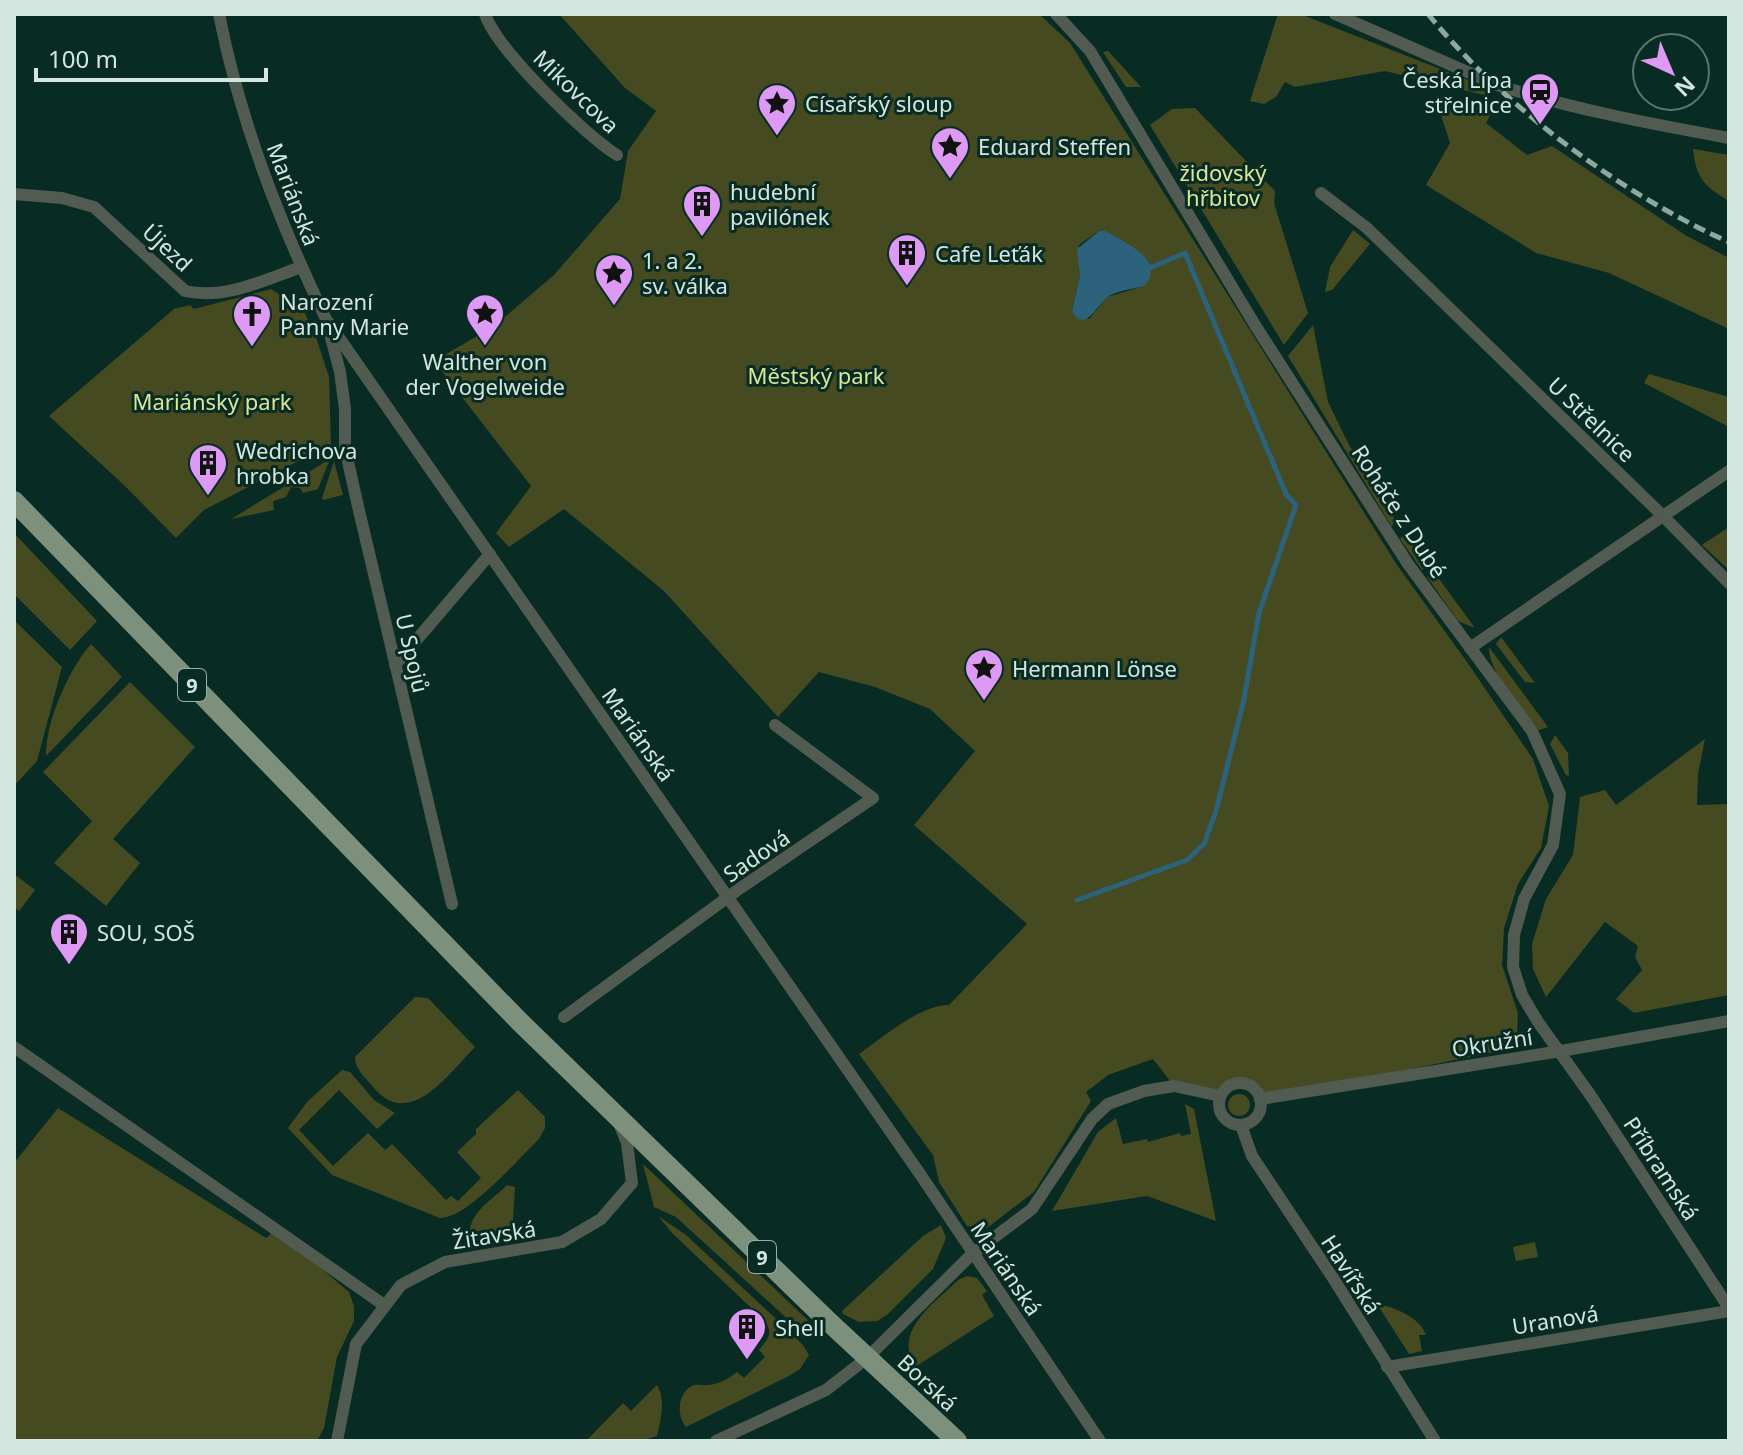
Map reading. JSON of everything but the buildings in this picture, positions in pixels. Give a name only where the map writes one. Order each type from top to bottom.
[{"type":"main road","name":"9","points":[[14,501],[452,953],[867,1358]]},
{"type":"main road","name":"Borská","points":[[867,1358],[957,1441]]},
{"type":"street","name":"Mariánská","points":[[219,14],[229,67],[259,165],[326,319],[729,897],[1100,1441]]},
{"type":"street","name":"Mikovcova","points":[[485,14],[523,68],[595,141],[617,155]]},
{"type":"street","name":"Roháče z Dubé","points":[[1056,14],[1090,51],[1255,325],[1408,564],[1532,731],[1560,794],[1553,845],[1524,899],[1514,935],[1513,967],[1522,995],[1561,1051]]},
{"type":"street","points":[[1335,14],[1510,90],[1729,138]]},
{"type":"street","name":"U Střelnice","points":[[1321,193],[1367,228],[1729,583]]},
{"type":"street","name":"Újezd","points":[[14,194],[62,198],[94,207],[185,291],[205,295],[222,293],[301,267]]},
{"type":"street","name":"U Spojů","points":[[326,319],[340,372],[345,409],[345,448],[452,904]]},
{"type":"street","points":[[1470,648],[1729,471]]},
{"type":"street","points":[[395,665],[490,554]]},
{"type":"street","name":"Sadová","points":[[564,1017],[729,897],[873,798],[775,725]]},
{"type":"street","name":"Okružní","points":[[716,1441],[826,1390],[867,1358],[972,1254],[1032,1209],[1092,1119],[1108,1104],[1144,1091],[1174,1086],[1220,1096],[1229,1086],[1241,1083],[1253,1088],[1260,1099],[1729,1021]]},
{"type":"street","points":[[14,1047],[384,1305]]},
{"type":"street","name":"Příbramská","points":[[1561,1051],[1729,1310]]},
{"type":"street","points":[[1220,1096],[1218,1104],[1225,1120],[1241,1125],[1248,1124],[1259,1113],[1260,1099]]},
{"type":"street","name":"Žitavská","points":[[337,1441],[356,1344],[401,1285],[445,1262],[562,1242],[601,1219],[632,1183],[627,1143],[616,1116]]},
{"type":"street","name":"Havířská","points":[[1241,1125],[1252,1156],[1435,1441]]},
{"type":"street","name":"Uranová","points":[[1387,1367],[1729,1310]]},
{"type":"green space","name":"Městský park","points":[[559,14],[1039,14],[1070,43],[1397,565],[1533,759],[1549,806],[1541,848],[1518,884],[1504,928],[1502,965],[1518,1013],[1517,1034],[1505,1050],[1260,1099],[1251,1088],[1241,1084],[1231,1086],[1220,1096],[1174,1086],[1153,1059],[1108,1075],[1086,1092],[1091,1101],[1034,1192],[987,1228],[967,1226],[939,1182],[933,1155],[859,1054],[914,1016],[949,1005],[1027,924],[914,825],[975,751],[930,709],[875,687],[819,672],[778,717],[664,591],[564,509],[509,547],[496,533],[531,486],[434,361],[493,327],[554,275],[620,199],[628,151],[656,111],[625,88]],"holes":[[[1104,230],[1144,286],[1107,297],[1089,319],[1072,311],[1080,275],[1079,245]]]},
{"type":"green space","points":[[1278,14],[1300,14],[1491,89],[1488,96],[1385,71],[1295,87],[1285,82],[1276,97],[1264,104],[1250,101]]},
{"type":"green space","points":[[1108,51],[1141,87],[1126,87],[1103,52]]},
{"type":"green space","points":[[1437,103],[1493,109],[1486,123],[1527,155],[1552,146],[1685,235],[1729,258],[1729,329],[1609,273],[1536,253],[1426,185],[1450,143]]},
{"type":"green space","name":"židovský hřbitov","points":[[1195,108],[1275,191],[1274,203],[1308,313],[1284,345],[1150,125],[1172,109]]},
{"type":"green space","points":[[1693,149],[1729,155],[1729,201],[1703,180],[1696,167]]},
{"type":"green space","points":[[1353,230],[1370,244],[1332,290],[1325,292],[1330,267]]},
{"type":"green space","name":"Mariánský park","points":[[271,289],[304,311],[317,340],[329,377],[331,444],[204,510],[176,538],[49,416],[174,309],[190,305],[194,309]]},
{"type":"green space","points":[[1313,325],[1328,402],[1349,445],[1395,519],[1392,527],[1288,356]]},
{"type":"green space","points":[[1649,374],[1729,397],[1729,427],[1644,383]]},
{"type":"green space","points":[[330,459],[318,489],[303,493],[300,488],[291,487],[286,497],[273,501],[274,510],[231,519]]},
{"type":"green space","points":[[334,461],[343,495],[323,500],[322,498]]},
{"type":"green space","points":[[1729,527],[1729,570],[1702,545]]},
{"type":"green space","points":[[14,533],[97,621],[70,650],[14,594]]},
{"type":"green space","points":[[1405,533],[1429,566],[1422,570],[1400,539]]},
{"type":"green space","points":[[1434,572],[1475,628],[1458,621],[1427,577]]},
{"type":"green space","points":[[14,620],[62,667],[37,761],[14,786]]},
{"type":"green space","points":[[1501,637],[1535,683],[1525,682],[1496,644]]},
{"type":"green space","points":[[91,644],[122,677],[46,756],[50,728],[60,697]]},
{"type":"green space","points":[[1489,647],[1548,727],[1539,730],[1508,690],[1494,668]]},
{"type":"green space","points":[[130,682],[195,747],[113,839],[140,863],[106,906],[54,863],[92,821],[43,772]]},
{"type":"green space","points":[[1555,735],[1568,753],[1569,776],[1550,744]]},
{"type":"green space","points":[[1705,739],[1698,774],[1697,805],[1729,804],[1729,995],[1634,1013],[1616,999],[1642,970],[1635,957],[1638,946],[1605,922],[1546,997],[1533,969],[1532,944],[1546,899],[1573,855],[1580,797],[1605,790],[1616,805]]},
{"type":"green space","points":[[14,874],[35,890],[19,911],[14,907]]},
{"type":"green space","points":[[415,997],[428,998],[475,1047],[429,1093],[415,1101],[401,1103],[388,1100],[374,1088],[359,1070],[355,1057]]},
{"type":"green space","points":[[342,1070],[350,1072],[374,1100],[395,1113],[377,1129],[339,1090],[299,1130],[333,1166],[368,1133],[385,1150],[392,1144],[446,1200],[451,1196],[458,1201],[481,1178],[457,1152],[476,1134],[476,1129],[518,1090],[545,1117],[545,1128],[539,1139],[478,1198],[451,1216],[440,1218],[332,1175],[288,1128],[307,1102]]},
{"type":"green space","points":[[1239,1094],[1247,1097],[1250,1105],[1247,1113],[1239,1116],[1231,1113],[1228,1105],[1231,1097]]},
{"type":"green space","points":[[1185,1104],[1194,1109],[1216,1221],[1147,1196],[1052,1211],[1098,1132],[1116,1118],[1123,1144],[1147,1139],[1148,1142],[1180,1133],[1181,1136],[1191,1134]]},
{"type":"green space","points":[[58,1108],[266,1238],[276,1230],[349,1292],[354,1306],[354,1321],[337,1357],[324,1428],[317,1441],[14,1441],[14,1163]]},
{"type":"green space","points":[[643,1164],[815,1327],[809,1334],[804,1334],[676,1217],[654,1207]]},
{"type":"green space","points":[[507,1185],[515,1187],[512,1236],[497,1241],[471,1242],[471,1224],[475,1217]]},
{"type":"green space","points":[[658,1216],[686,1235],[789,1331],[809,1355],[800,1369],[789,1376],[686,1427],[680,1406],[686,1391],[694,1385],[720,1382],[737,1372],[744,1378],[765,1357],[759,1350],[767,1339],[769,1329],[764,1320]]},
{"type":"green space","points":[[941,1225],[946,1238],[933,1269],[887,1315],[877,1321],[859,1322],[843,1314],[842,1311],[923,1236]]},
{"type":"green space","points":[[1535,1242],[1538,1257],[1516,1261],[1513,1247]]},
{"type":"green space","points":[[967,1276],[977,1278],[987,1291],[982,1295],[994,1316],[915,1367],[909,1341],[919,1319],[958,1280]]},
{"type":"green space","points":[[1377,1304],[1398,1310],[1418,1323],[1426,1335],[1419,1335],[1422,1351],[1409,1354]]},
{"type":"green space","points":[[657,1385],[662,1403],[657,1436],[641,1441],[586,1441],[623,1403],[631,1411]]},
{"type":"water","points":[[1104,230],[1147,260],[1151,268],[1150,277],[1144,286],[1106,298],[1092,315],[1082,320],[1072,311],[1080,275],[1077,249]]},
{"type":"waterway","points":[[1077,900],[1187,860],[1204,844],[1216,811],[1244,699],[1259,613],[1296,505],[1286,494],[1185,253],[1145,267]]},
{"type":"railway","points":[[1428,14],[1491,81],[1566,144],[1647,199],[1729,242]]},
{"type":"place","name":"Česká Lípa střelnice","points":[[1540,126]]},
{"type":"place","name":"Císařský sloup","points":[[777,137]]},
{"type":"place","name":"Eduard Steffen","points":[[950,180]]},
{"type":"place","name":"hudební pavilónek","points":[[702,238]]},
{"type":"place","name":"Cafe Leťák","points":[[907,287]]},
{"type":"place","name":"1. a 2. sv. válka","points":[[614,307]]},
{"type":"place","name":"Walther von der Vogelweide","points":[[485,347]]},
{"type":"place","name":"Narození Panny Marie","points":[[252,348]]},
{"type":"place","name":"Wedrichova hrobka","points":[[208,497]]},
{"type":"place","name":"Hermann Lönse","points":[[984,702]]},
{"type":"place","name":"SOU, SOŠ","points":[[69,966]]},
{"type":"place","name":"Shell","points":[[747,1361]]}]
